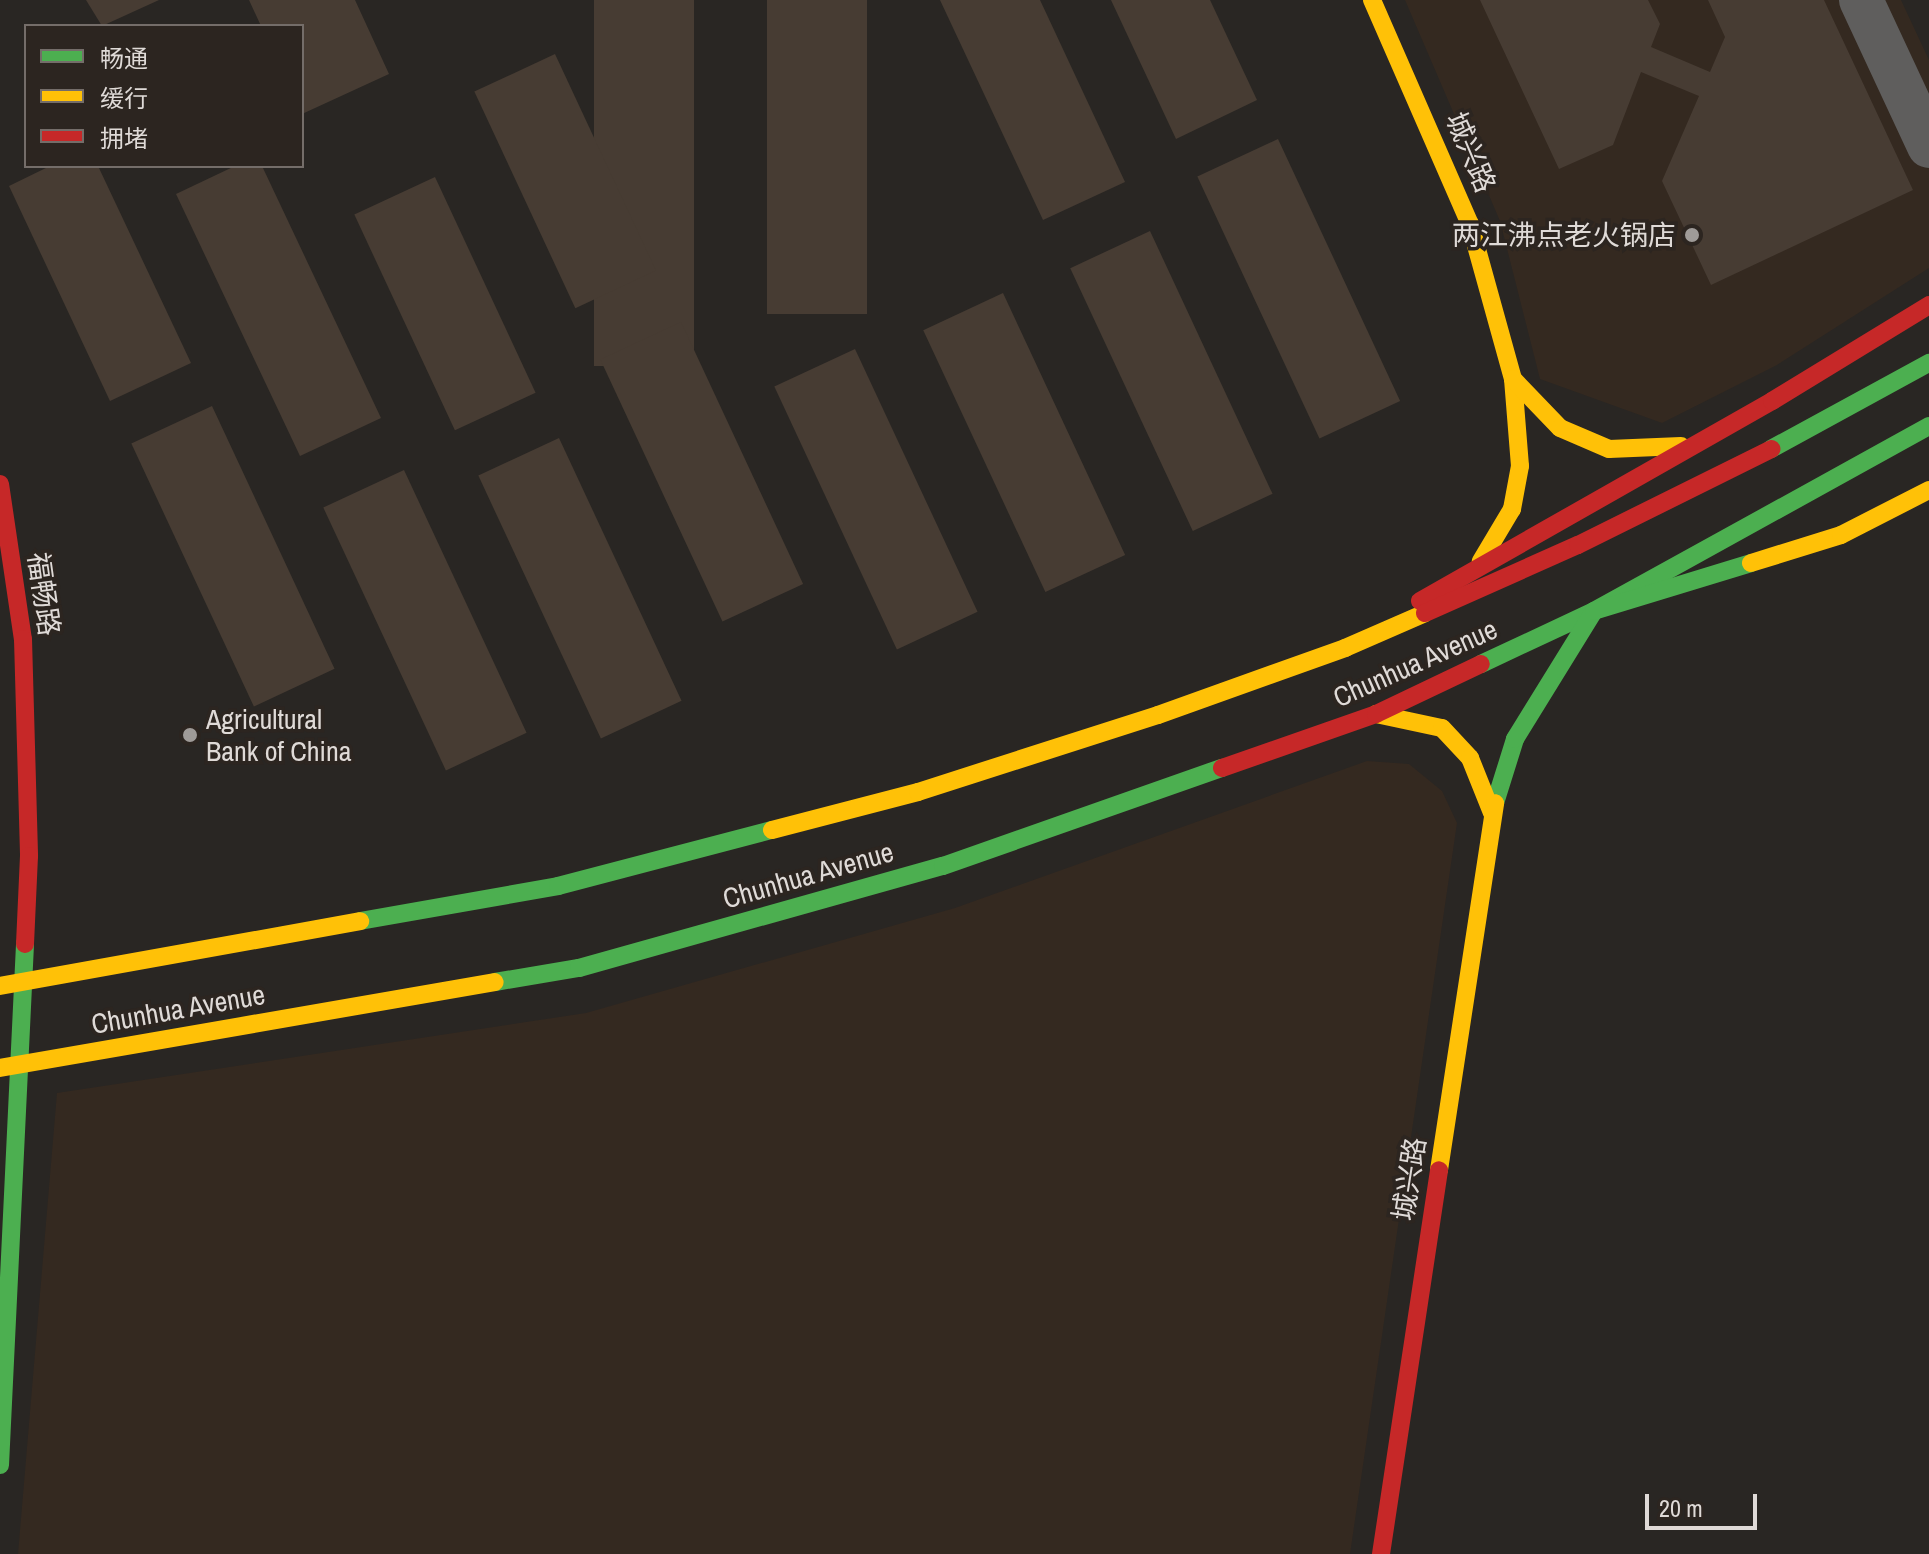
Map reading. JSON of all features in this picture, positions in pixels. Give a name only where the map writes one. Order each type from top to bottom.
[{"type":"main road","name":"城兴路","points":[[1372,0],[1470,224],[1513,379],[1520,466],[1512,509],[1481,561]]},
{"type":"main road","name":"Chunhua Avenue","points":[[1345,648],[1481,561],[1693,445],[1929,305]]},
{"type":"main road","name":"Chunhua Avenue","points":[[0,986],[558,886],[918,792],[1345,648],[1578,545],[1795,437],[1929,363]]},
{"type":"main road","points":[[1513,379],[1560,428],[1609,449],[1693,445]]},
{"type":"main road","name":"Chunhua Avenue","points":[[0,1068],[579,968],[943,866],[1376,714],[1594,611],[1817,485],[1929,426]]},
{"type":"main road","name":"福畅路","points":[[0,484],[23,639],[29,856],[0,1465]]},
{"type":"main road","name":"Chunhua Avenue","points":[[1594,611],[1841,535],[1929,490]]},
{"type":"main road","name":"城兴路","points":[[1381,1554],[1492,813],[1515,739],[1594,611]]},
{"type":"main road","points":[[1376,714],[1442,728],[1470,758],[1492,813]]},
{"type":"street","points":[[1861,0],[1929,146]]},
{"type":"shaded area","points":[[1405,0],[1901,0],[1929,60],[1929,268],[1777,365],[1662,423],[1540,379],[1500,221]]},
{"type":"shaded area","points":[[1367,761],[1409,764],[1442,791],[1457,823],[1350,1554],[18,1554],[57,1093],[586,1013],[955,908]]},
{"type":"building","points":[[86,0],[159,0],[106,24],[101,24]]},
{"type":"building","points":[[249,0],[355,0],[389,74],[304,113],[304,24],[260,24]]},
{"type":"building","points":[[594,0],[694,0],[694,366],[594,366]]},
{"type":"building","points":[[767,0],[867,0],[867,314],[767,314]]},
{"type":"building","points":[[940,0],[1040,0],[1125,182],[1043,220]]},
{"type":"building","points":[[1111,0],[1210,0],[1257,100],[1176,139]]},
{"type":"building","points":[[1480,0],[1648,0],[1660,24],[1651,47],[1710,72],[1725,37],[1708,0],[1824,0],[1913,190],[1711,285],[1662,181],[1699,96],[1641,72],[1613,145],[1559,169]]},
{"type":"building","points":[[555,54],[656,271],[575,308],[474,92]]},
{"type":"building","points":[[1278,139],[1400,401],[1319,439],[1197,177]]},
{"type":"building","points":[[46,168],[99,168],[191,363],[110,401],[9,186]]},
{"type":"building","points":[[231,168],[263,168],[381,418],[300,456],[176,194]]},
{"type":"building","points":[[435,177],[536,393],[455,430],[354,215]]},
{"type":"building","points":[[1150,231],[1273,494],[1193,531],[1070,268]]},
{"type":"building","points":[[1003,293],[1125,555],[1045,592],[923,330]]},
{"type":"building","points":[[681,322],[803,584],[722,622],[600,360]]},
{"type":"building","points":[[855,349],[978,612],[897,649],[774,387]]},
{"type":"building","points":[[212,406],[335,669],[254,706],[131,444]]},
{"type":"building","points":[[559,438],[682,701],[601,738],[478,476]]},
{"type":"building","points":[[404,470],[527,733],[446,770],[323,508]]},
{"type":"traffic: fast","points":[[1771,449],[1929,363]]},
{"type":"traffic: fast","points":[[1481,664],[1594,611],[1929,426]]},
{"type":"traffic: fast","points":[[1495,803],[1515,739],[1594,611],[1751,563]]},
{"type":"traffic: fast","points":[[495,982],[579,968],[943,866],[1222,768]]},
{"type":"traffic: fast","points":[[360,921],[558,886],[772,830]]},
{"type":"traffic: fast","points":[[0,1465],[25,944]]},
{"type":"traffic: slow","points":[[1372,0],[1470,224],[1513,379],[1520,466],[1512,509],[1481,561]]},
{"type":"traffic: slow","points":[[1513,379],[1560,428],[1609,449],[1681,446]]},
{"type":"traffic: slow","points":[[1751,563],[1841,535],[1929,490]]},
{"type":"traffic: slow","points":[[772,830],[918,792],[1158,715],[1345,648],[1425,613]]},
{"type":"traffic: slow","points":[[1376,714],[1442,728],[1470,758],[1492,813]]},
{"type":"traffic: slow","points":[[1439,1170],[1495,803]]},
{"type":"traffic: slow","points":[[0,986],[360,921]]},
{"type":"traffic: slow","points":[[0,1068],[495,982]]},
{"type":"traffic: jam","points":[[1420,601],[1772,401],[1929,305]]},
{"type":"traffic: jam","points":[[1425,613],[1578,545],[1771,449]]},
{"type":"traffic: jam","points":[[0,484],[23,639],[29,856],[25,944]]},
{"type":"traffic: jam","points":[[1222,768],[1376,714],[1481,664]]},
{"type":"traffic: jam","points":[[1381,1554],[1439,1170]]},
{"type":"place","name":"两江沸点老火锅店","points":[[1692,235]]},
{"type":"place","name":"Agricultural Bank of China","points":[[190,735]]}]
